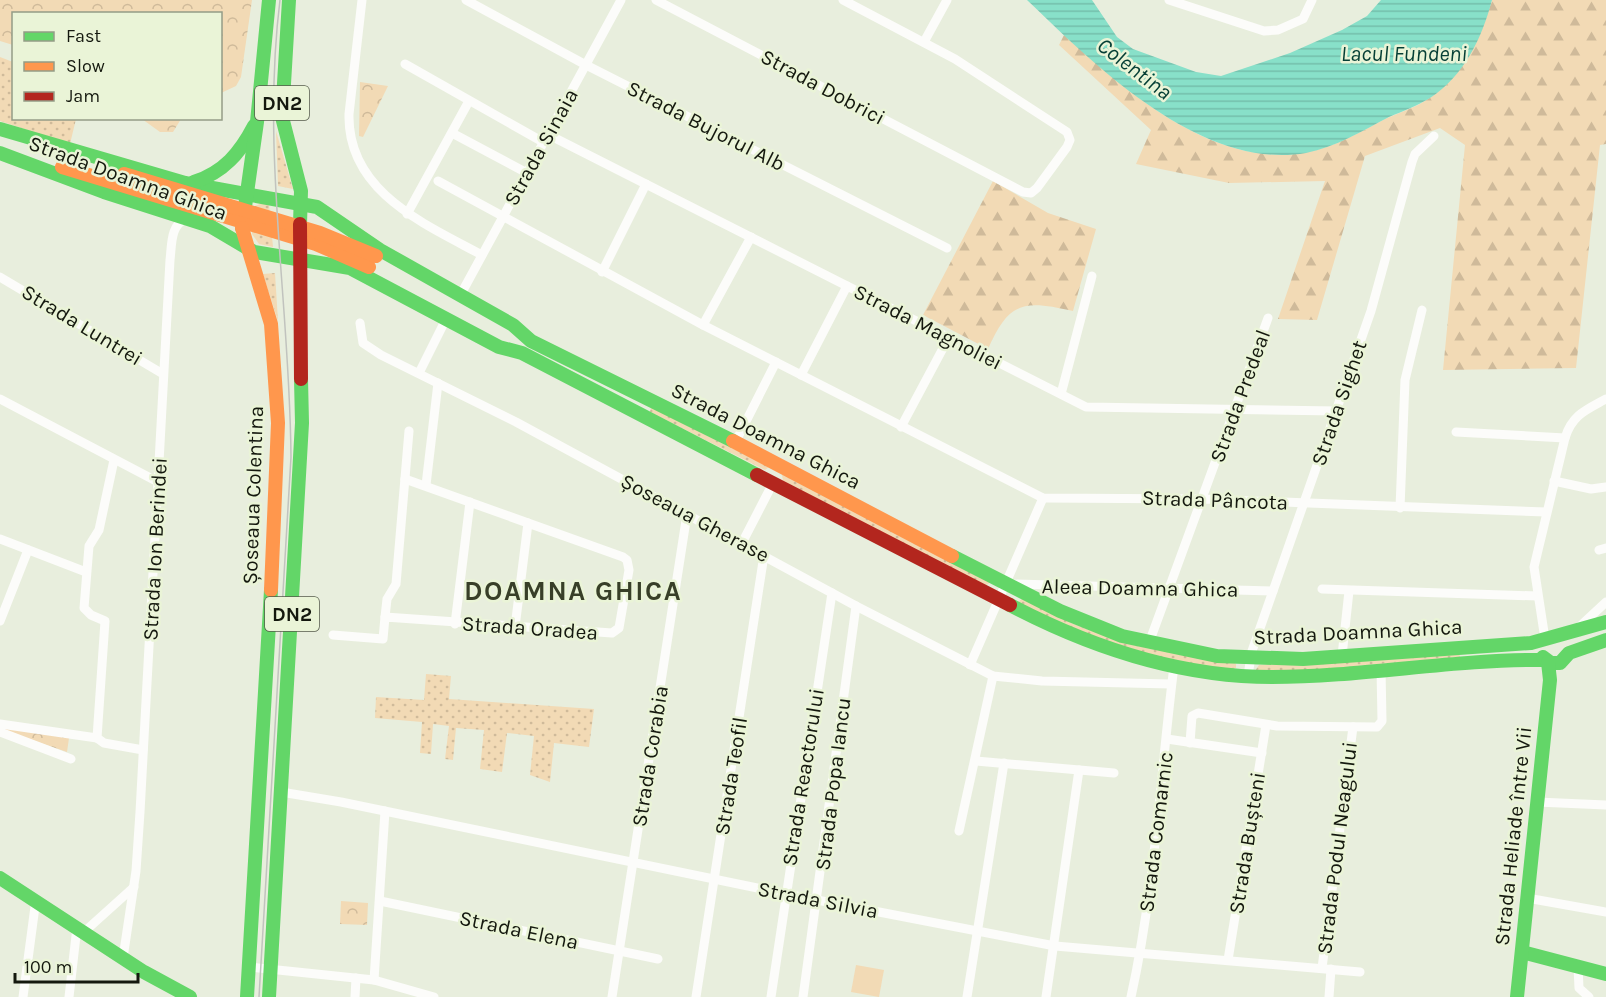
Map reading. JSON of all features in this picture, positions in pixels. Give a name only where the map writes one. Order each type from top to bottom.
[{"type":"main road","name":"Șoseaua Colentina","points":[[247,997],[278,423],[271,324],[246,249],[242,229],[257,122],[269,0]]},
{"type":"main road","name":"Șoseaua Colentina","points":[[269,997],[301,447],[299,259],[301,191],[282,117],[289,0]]},
{"type":"main road","points":[[185,183],[204,179],[222,171],[237,156],[257,122]]},
{"type":"main road","name":"Strada Doamna Ghica","points":[[0,129],[185,183],[246,193],[323,210],[380,250],[513,325],[531,341],[735,443],[1007,584],[1081,620],[1149,643],[1197,653],[1250,658],[1342,657],[1544,640],[1552,635],[1568,634],[1606,622]]},
{"type":"main road","name":"Strada Doamna Ghica","points":[[0,134],[17,146]]},
{"type":"main road","name":"Strada Doamna Ghica","points":[[0,146],[17,146]]},
{"type":"main road","points":[[17,146],[322,246],[394,273],[531,341]]},
{"type":"main road","name":"Strada Doamna Ghica","points":[[0,153],[104,192],[213,227],[246,249],[276,257],[350,268],[499,347],[522,353],[1078,639],[1114,651],[1174,666],[1248,675],[1294,676],[1555,659],[1606,640]]},
{"type":"main road","points":[[394,273],[522,353]]},
{"type":"main road","points":[[1544,640],[1541,651],[1555,659],[1568,643],[1568,634]]},
{"type":"main road","points":[[1465,648],[1465,664]]},
{"type":"main road","name":"Strada Heliade între Vii","points":[[1517,997],[1550,680],[1555,659]]},
{"type":"main road","points":[[0,878],[36,899],[123,958],[190,997]]},
{"type":"main road","points":[[1522,952],[1606,974]]},
{"type":"street","points":[[362,0],[350,96],[351,138],[357,156],[369,177],[390,201],[407,214],[482,255]]},
{"type":"street","name":"Strada Bujorul Alb","points":[[466,0],[586,65],[947,248]]},
{"type":"street","name":"Strada Sinaia","points":[[461,294],[621,0]]},
{"type":"street","name":"Strada Dobrici","points":[[657,0],[989,175],[1023,192],[1031,193],[1067,147],[1069,135],[955,59],[924,42]]},
{"type":"street","points":[[843,0],[924,42],[947,0]]},
{"type":"street","points":[[1169,0],[1264,31],[1278,30],[1303,19],[1311,3]]},
{"type":"street","name":"Strada Magnoliei","points":[[405,64],[470,101],[646,184],[1086,407],[1337,411]]},
{"type":"street","points":[[407,214],[470,101]]},
{"type":"street","points":[[452,133],[526,173]]},
{"type":"street","name":"Strada Sighet","points":[[1248,675],[1250,658],[1337,411],[1385,266],[1412,162],[1415,154],[1434,136]]},
{"type":"street","name":"Strada Pâncota","points":[[438,181],[703,325],[1043,498],[1049,496],[1202,499],[1546,512]]},
{"type":"street","points":[[602,272],[646,184]]},
{"type":"street","name":"Strada Ion Berindei","points":[[123,958],[134,887],[163,374],[174,231],[178,223],[187,218]]},
{"type":"street","points":[[703,325],[751,237]]},
{"type":"street","points":[[1061,394],[1092,276]]},
{"type":"street","name":"Strada Luntrei","points":[[0,277],[163,374]]},
{"type":"street","points":[[801,375],[847,286]]},
{"type":"street","points":[[1400,508],[1405,380],[1422,310]]},
{"type":"street","name":"Strada Predeal","points":[[1149,643],[1268,318]]},
{"type":"street","points":[[419,373],[446,319]]},
{"type":"street","name":"Șoseaua Gherase","points":[[360,323],[361,338],[367,347],[993,676],[1042,681],[1171,684]]},
{"type":"street","points":[[901,427],[948,337]]},
{"type":"street","points":[[735,443],[776,362]]},
{"type":"street","points":[[426,484],[438,383]]},
{"type":"street","points":[[0,399],[158,482]]},
{"type":"street","points":[[1544,640],[1534,567],[1565,438],[1577,415],[1606,399]]},
{"type":"street","points":[[333,635],[383,639],[387,599],[396,584],[409,431]]},
{"type":"street","points":[[1456,432],[1565,438]]},
{"type":"street","points":[[97,738],[105,621],[91,615],[84,608],[86,572],[89,546],[99,530],[114,460]]},
{"type":"street","name":"Strada Oradea","points":[[385,617],[455,624],[617,632],[629,570],[627,560],[623,557],[426,484],[405,479]]},
{"type":"street","points":[[1554,482],[1591,489],[1606,487]]},
{"type":"street","points":[[742,543],[773,483]]},
{"type":"street","points":[[970,665],[1001,600],[1043,498]]},
{"type":"street","points":[[455,624],[470,502]]},
{"type":"street","name":"Strada Corabia","points":[[612,997],[687,514]]},
{"type":"street","points":[[515,627],[528,523]]},
{"type":"street","points":[[0,539],[86,572]]},
{"type":"street","points":[[0,621],[28,550]]},
{"type":"street","name":"Strada Teofil","points":[[696,997],[716,879],[764,555]]},
{"type":"street","name":"Aleea Doamna Ghica","points":[[1007,584],[1273,591]]},
{"type":"street","points":[[1322,589],[1537,596]]},
{"type":"street","points":[[1342,657],[1349,591]]},
{"type":"street","name":"Strada Reactorului","points":[[771,997],[832,593]]},
{"type":"street","points":[[1568,634],[1606,602]]},
{"type":"street","name":"Strada Popa Iancu","points":[[803,997],[818,900],[856,606]]},
{"type":"street","name":"Strada Comarnic","points":[[1131,997],[1141,952],[1174,666]]},
{"type":"street","points":[[1190,743],[1194,714],[1266,725],[1375,727],[1381,724],[1381,669]]},
{"type":"street","points":[[959,831],[993,676]]},
{"type":"street","points":[[0,724],[97,738],[104,743],[143,750]]},
{"type":"street","name":"Strada Bușteni","points":[[1228,960],[1266,725]]},
{"type":"street","name":"Strada Podul Neagului","points":[[1329,997],[1327,969],[1353,727]]},
{"type":"street","points":[[0,732],[71,759]]},
{"type":"street","points":[[1167,739],[1262,753]]},
{"type":"street","points":[[976,761],[1114,773]]},
{"type":"street","points":[[967,997],[1004,764]]},
{"type":"street","points":[[1046,997],[1079,770]]},
{"type":"street","name":"Strada Silvia","points":[[281,792],[1055,946],[1360,972]]},
{"type":"street","points":[[1537,802],[1606,805]]},
{"type":"street","points":[[374,980],[385,811]]},
{"type":"street","points":[[69,997],[80,929],[134,887]]},
{"type":"street","points":[[1527,898],[1606,912]]},
{"type":"street","points":[[23,997],[36,899]]},
{"type":"street","name":"Strada Elena","points":[[380,901],[658,959]]},
{"type":"street","points":[[249,967],[374,980],[434,997]]},
{"type":"street","points":[[1578,967],[1579,988],[1589,997]]},
{"type":"street","points":[[355,997],[356,978]]},
{"type":"green space","points":[[0,0],[252,0],[241,77],[236,86],[222,93],[222,12],[12,12],[12,45],[0,41]]},
{"type":"green space","points":[[1492,0],[1606,0],[1606,144],[1600,145],[1576,368],[1443,370],[1465,145],[1440,128],[1365,156],[1317,320],[1278,319],[1325,181],[1229,183],[1136,164],[1151,130],[1059,45],[1065,33],[1142,100],[1171,120],[1203,136],[1235,148],[1268,154],[1301,153],[1344,140],[1433,96],[1457,73],[1466,60],[1481,32]]},
{"type":"green space","points":[[0,57],[12,62],[12,120],[76,120],[70,144],[0,121]]},
{"type":"green space","points":[[360,82],[388,86],[363,137],[359,136]]},
{"type":"green space","points":[[143,120],[180,120],[173,132],[160,132]]},
{"type":"green space","points":[[276,131],[293,189],[278,186]]},
{"type":"green space","points":[[993,181],[1048,213],[1096,229],[1073,311],[1042,306],[1020,308],[1003,321],[988,349],[923,315]]},
{"type":"green space","points":[[262,203],[269,204],[273,247],[259,244],[252,234],[253,207]]},
{"type":"green space","points":[[275,273],[278,321],[263,274]]},
{"type":"green space","points":[[651,407],[769,467],[765,470],[650,412]]},
{"type":"green space","points":[[785,473],[991,582],[985,586],[783,481],[782,475]]},
{"type":"green space","points":[[1024,597],[1071,623],[1092,631],[1233,662],[1236,668],[1202,667],[1177,662],[1076,633],[1018,602]]},
{"type":"green space","points":[[1459,653],[1460,657],[1277,673],[1255,671],[1259,665]]},
{"type":"green space","points":[[426,674],[451,676],[449,699],[594,709],[589,747],[554,743],[550,782],[530,775],[534,736],[507,733],[502,772],[480,769],[484,730],[456,728],[453,760],[445,759],[449,726],[433,724],[431,754],[420,753],[422,722],[375,718],[376,697],[424,700]]},
{"type":"green space","points":[[0,726],[69,738],[67,752],[0,729]]},
{"type":"green space","points":[[341,901],[368,903],[367,925],[340,924]]},
{"type":"green space","points":[[856,965],[884,970],[879,997],[851,992]]},
{"type":"water","name":"Lacul Fundeni","points":[[1027,0],[1092,0],[1117,37],[1133,49],[1196,72],[1221,76],[1290,53],[1342,30],[1367,16],[1381,0],[1492,0],[1483,28],[1470,55],[1453,79],[1430,98],[1328,147],[1306,153],[1267,154],[1228,146],[1190,130],[1153,108],[1085,54]]},
{"type":"tram line","points":[[259,997],[291,457],[275,171],[275,57],[280,0]]},
{"type":"traffic: fast","points":[[242,228],[257,122],[269,0]]},
{"type":"traffic: fast","points":[[289,0],[282,117],[301,191],[300,224]]},
{"type":"traffic: fast","points":[[194,182],[214,173],[230,160],[243,145],[254,126]]},
{"type":"traffic: fast","points":[[0,129],[185,183],[317,207],[380,250],[513,325],[531,341],[733,441]]},
{"type":"traffic: fast","points":[[0,153],[104,192],[210,226],[254,252],[350,268],[499,347],[522,353],[757,475]]},
{"type":"traffic: fast","points":[[269,997],[302,423],[301,379]]},
{"type":"traffic: fast","points":[[952,556],[1060,611],[1122,636],[1217,656],[1303,659],[1531,643],[1606,622]]},
{"type":"traffic: fast","points":[[247,997],[271,590]]},
{"type":"traffic: fast","points":[[1010,605],[1104,647],[1170,666],[1237,676],[1306,676],[1476,662],[1545,660]]},
{"type":"traffic: fast","points":[[1543,657],[1551,663],[1560,663],[1569,653],[1606,640]]},
{"type":"traffic: fast","points":[[1517,997],[1550,680],[1548,662]]},
{"type":"traffic: fast","points":[[0,878],[144,972],[190,997]]},
{"type":"traffic: fast","points":[[1522,952],[1606,974]]},
{"type":"traffic: slow","points":[[62,167],[316,244],[369,267]]},
{"type":"traffic: slow","points":[[124,174],[320,233],[376,256]]},
{"type":"traffic: slow","points":[[242,228],[271,324],[278,423],[271,590]]},
{"type":"traffic: slow","points":[[733,441],[952,556]]},
{"type":"traffic: jam","points":[[300,224],[301,379]]},
{"type":"traffic: jam","points":[[757,475],[1010,605]]},
{"type":"district","name":"DOAMNA GHICA","points":[[573,591]]},
{"type":"water label","name":"Colentina","points":[[1135,68]]}]
